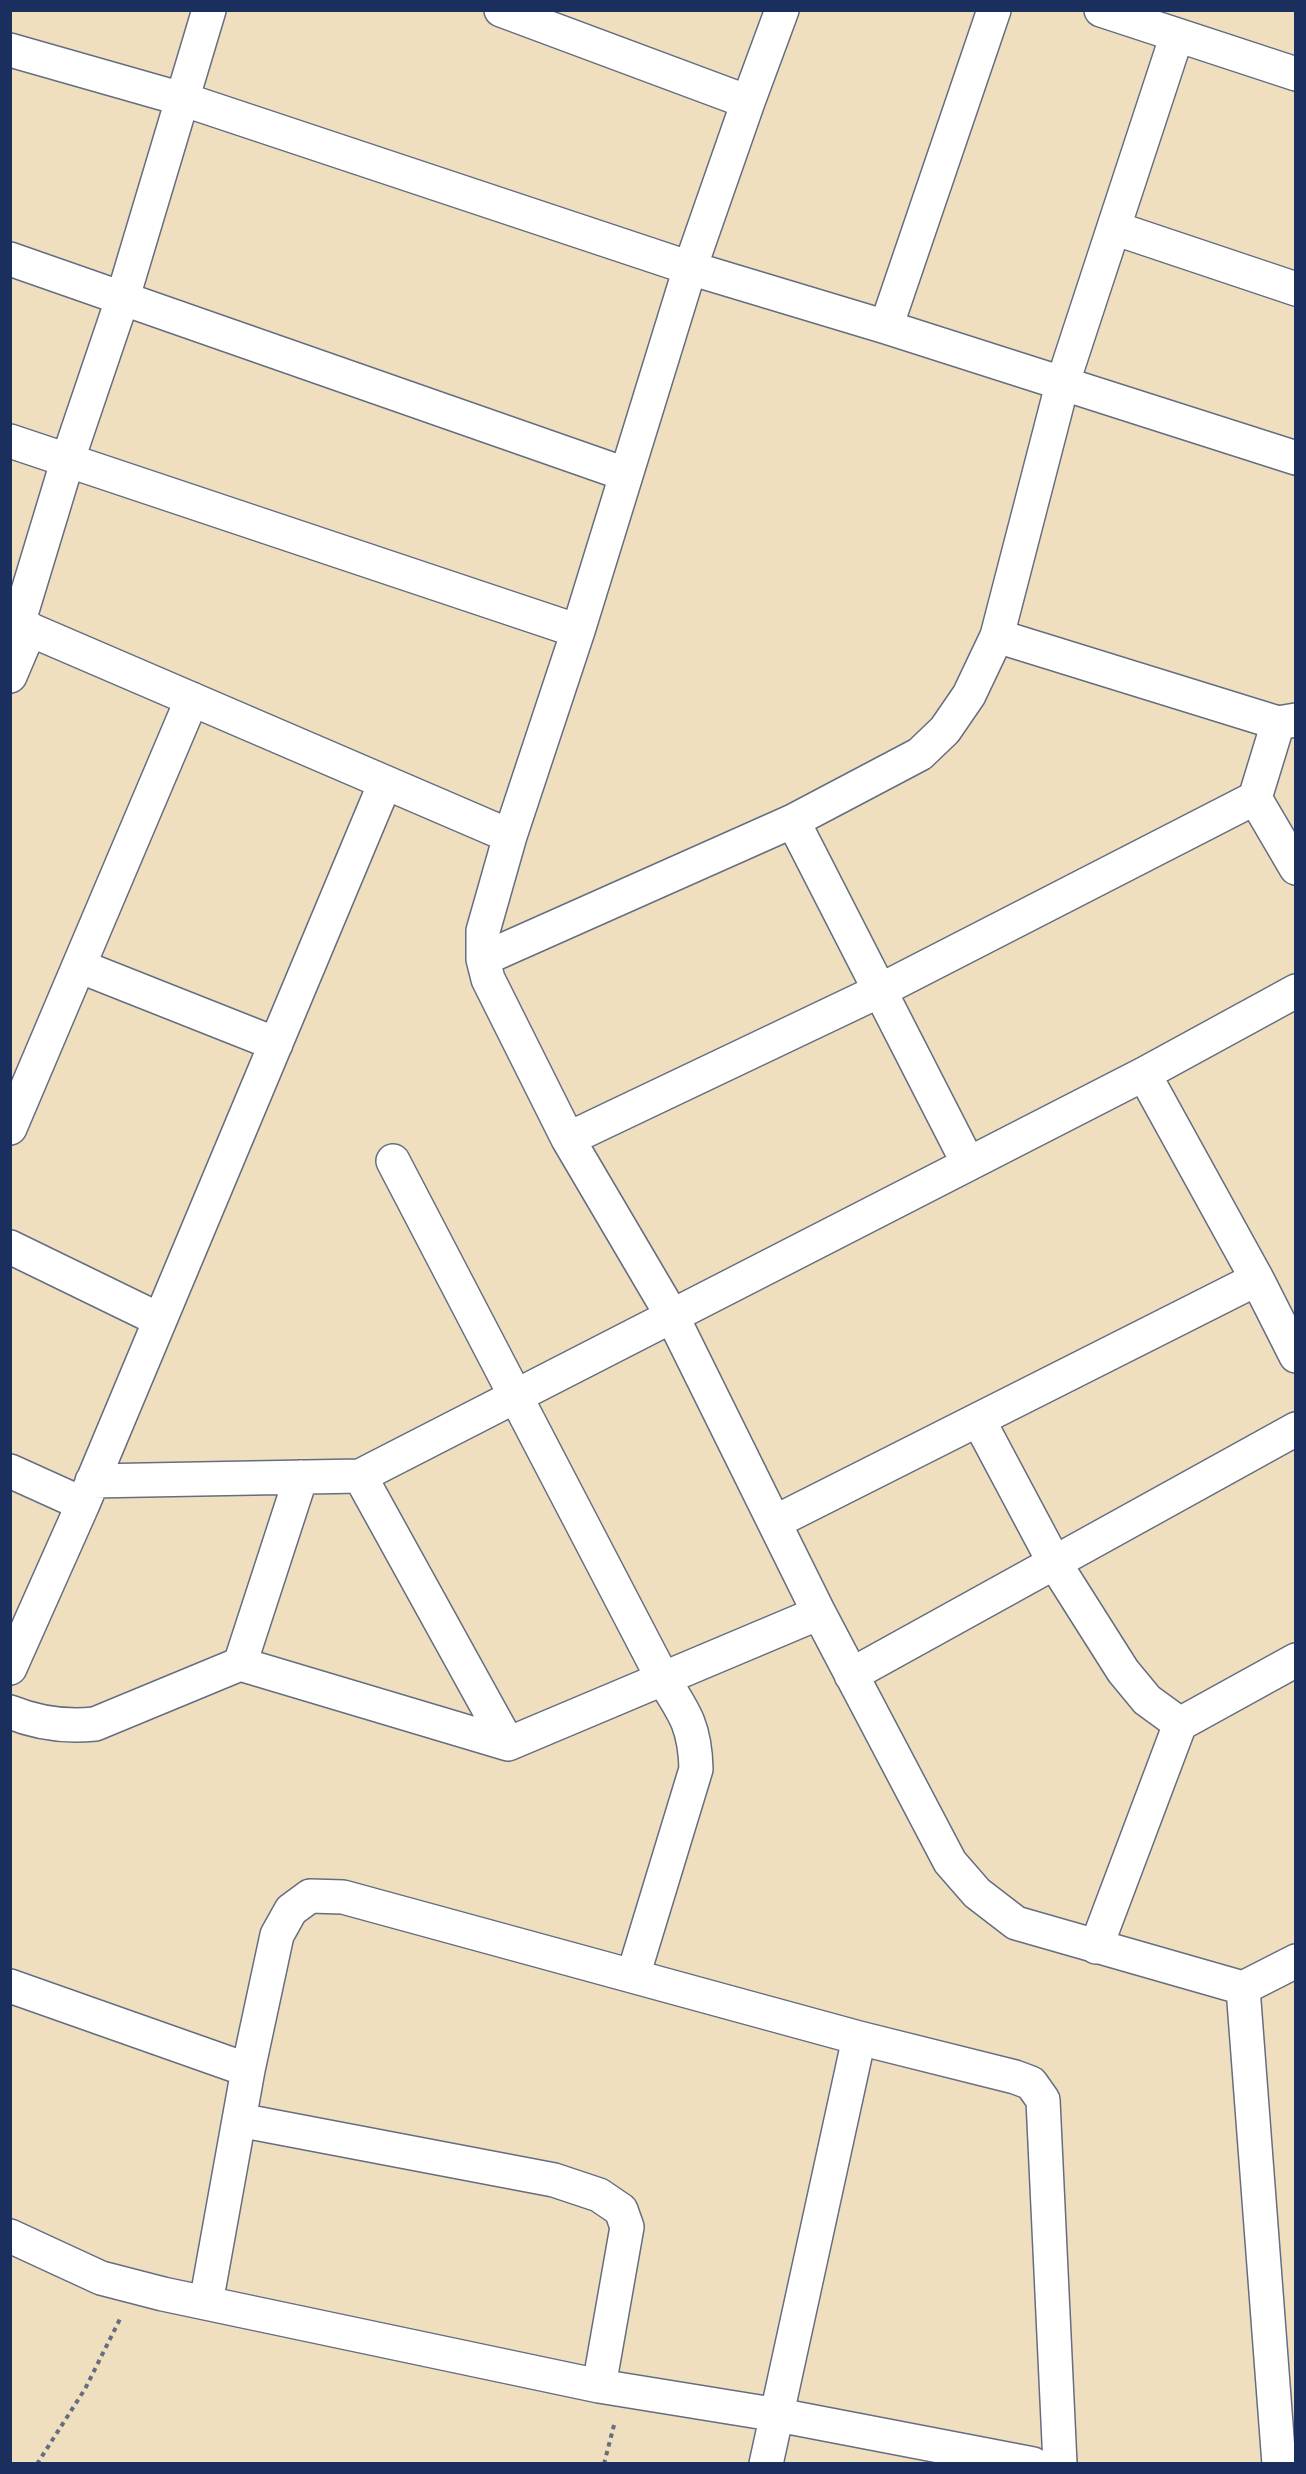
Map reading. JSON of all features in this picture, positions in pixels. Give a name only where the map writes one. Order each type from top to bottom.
[{"type":"street","points":[[10,676],[20,625],[68,459],[123,297],[209,10]]},
{"type":"street","points":[[501,10],[748,102]]},
{"type":"street","points":[[782,10],[690,268],[578,631],[510,836],[483,931],[483,959],[488,979],[568,1139],[671,1314],[776,1522],[819,1613],[950,1862],[977,1893],[1016,1923],[1096,1947],[1243,1988],[1296,1961]]},
{"type":"street","points":[[886,327],[994,10]]},
{"type":"street","points":[[1101,10],[1296,74]]},
{"type":"street","points":[[483,959],[793,821],[920,754],[945,730],[969,695],[997,636],[1062,385],[1177,35]]},
{"type":"street","points":[[10,51],[182,99],[690,268],[886,327],[1296,458]]},
{"type":"street","points":[[1114,228],[1296,288]]},
{"type":"street","points":[[10,259],[625,474]]},
{"type":"street","points":[[10,441],[578,631]]},
{"type":"street","points":[[20,625],[510,836]]},
{"type":"street","points":[[568,1139],[879,992],[1255,798],[1287,722],[997,636]]},
{"type":"street","points":[[10,1128],[192,699]]},
{"type":"street","points":[[10,1668],[88,1492],[385,783]]},
{"type":"street","points":[[1255,798],[1296,868]]},
{"type":"street","points":[[793,821],[968,1163]]},
{"type":"street","points":[[79,966],[276,1044]]},
{"type":"street","points":[[10,1471],[88,1492],[301,1477],[360,1476],[671,1314],[1144,1074],[1296,991]]},
{"type":"street","points":[[1144,1074],[1257,1279],[1296,1356]]},
{"type":"street","points":[[393,1161],[663,1679],[686,1714],[695,1742],[696,1769],[633,1976]]},
{"type":"street","points":[[10,1247],[160,1320]]},
{"type":"street","points":[[776,1522],[1257,1279]]},
{"type":"street","points":[[979,1421],[1054,1562],[1123,1671],[1147,1700],[1180,1724]]},
{"type":"street","points":[[851,1675],[1296,1429]]},
{"type":"street","points":[[360,1476],[508,1744]]},
{"type":"street","points":[[240,1664],[301,1477]]},
{"type":"street","points":[[10,1712],[25,1718],[72,1726],[95,1724],[240,1664],[508,1744],[819,1613]]},
{"type":"street","points":[[1096,1947],[1180,1724],[1296,1660]]},
{"type":"street","points":[[206,2303],[248,2070],[277,1935],[291,1910],[310,1896],[343,1897],[1031,2083],[1043,2100],[1060,2463]]},
{"type":"street","points":[[10,1986],[248,2070]]},
{"type":"street","points":[[1243,1988],[1279,2463]]},
{"type":"street","points":[[766,2463],[859,2038]]},
{"type":"street","points":[[239,2120],[554,2180],[599,2195],[621,2210],[627,2227],[599,2386]]},
{"type":"street","points":[[10,2236],[101,2278],[133,2288],[599,2386],[778,2415],[1033,2463]]},
{"type":"path","points":[[37,2463],[85,2389],[133,2288]]}]
